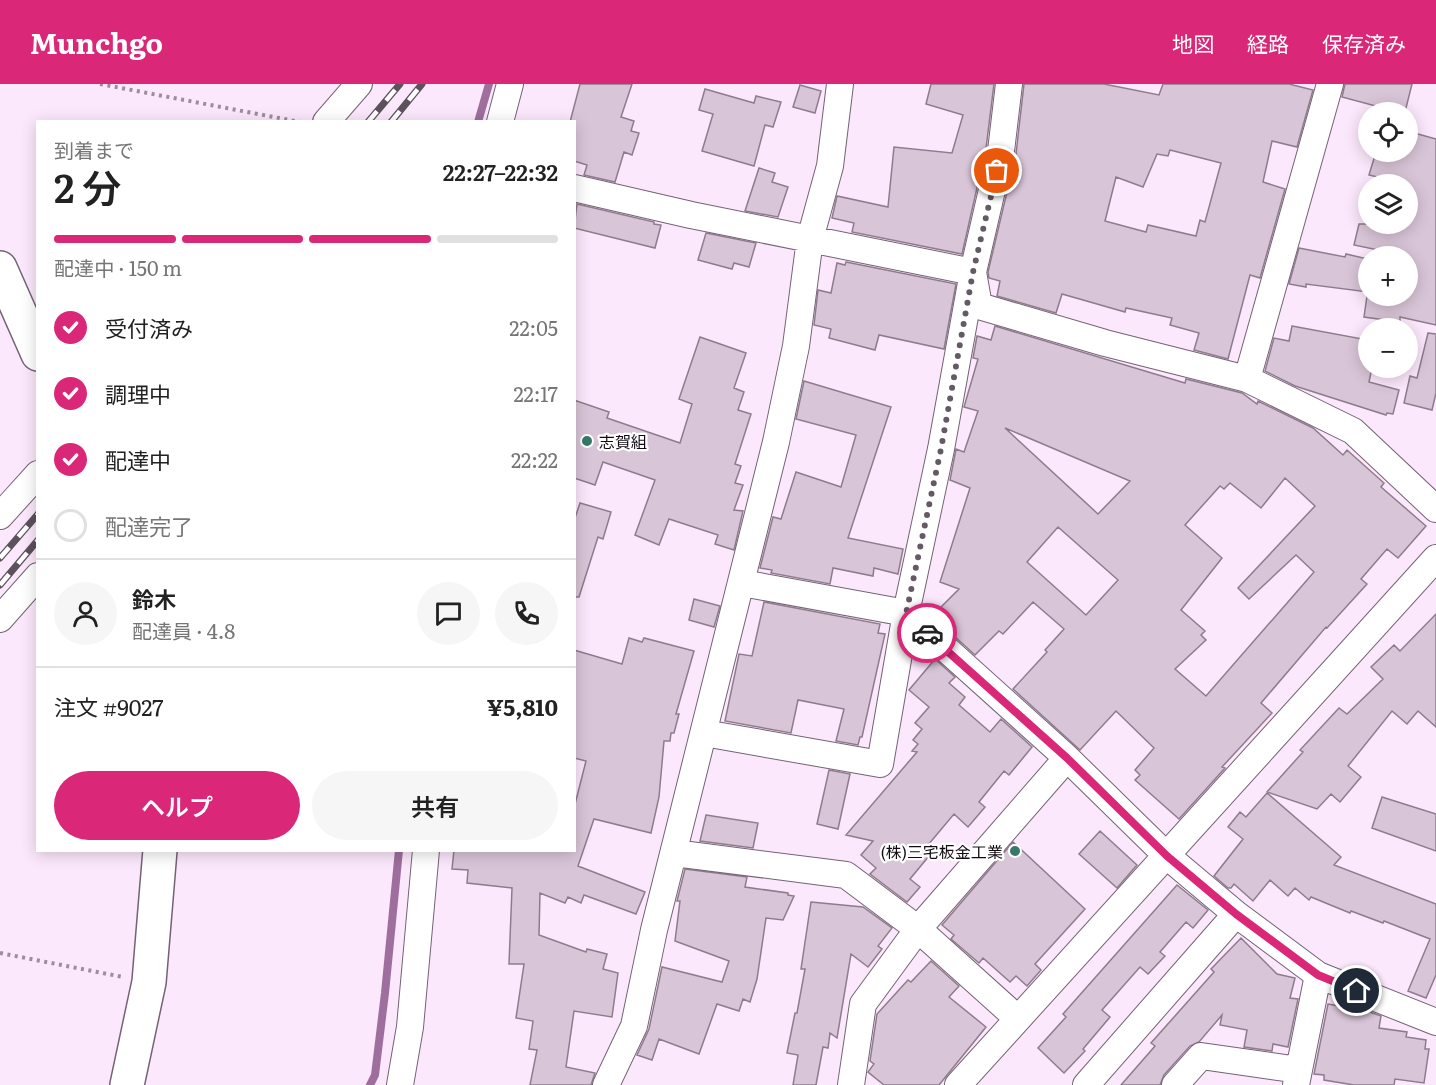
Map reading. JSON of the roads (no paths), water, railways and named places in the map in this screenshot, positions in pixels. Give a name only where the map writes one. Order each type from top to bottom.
[{"type":"street","points":[[328,120],[359,84]]},
{"type":"street","points":[[501,120],[510,84]]},
{"type":"street","points":[[606,1085],[634,1026],[654,930],[776,441],[796,346],[810,240],[830,166],[840,84]]},
{"type":"street","points":[[704,733],[880,764],[906,614],[941,449],[973,272],[1001,151],[1009,84]]},
{"type":"street","points":[[1247,380],[1330,84]]},
{"type":"street","points":[[576,188],[690,215],[973,272]]},
{"type":"street","points":[[0,268],[36,349]]},
{"type":"street","points":[[973,272],[979,306],[1105,343],[1247,380],[1353,431],[1436,509]]},
{"type":"street","points":[[0,516],[36,476]]},
{"type":"street","points":[[958,1085],[1436,558]]},
{"type":"street","points":[[0,619],[36,578]]},
{"type":"street","points":[[742,583],[906,614],[1067,758],[1167,856],[1236,914],[1318,975],[1436,1022]]},
{"type":"street","points":[[851,1085],[863,1004],[918,929],[1067,758]]},
{"type":"street","points":[[127,1085],[149,982],[160,852]]},
{"type":"street","points":[[400,1085],[410,1027],[426,852]]},
{"type":"street","points":[[674,853],[846,875],[918,929],[1017,1018]]},
{"type":"street","points":[[1086,1085],[1236,914]]},
{"type":"street","points":[[1175,1085],[1201,1056],[1298,1077],[1318,975]]},
{"type":"waterway","points":[[479,120],[489,84]]},
{"type":"waterway","points":[[370,1085],[375,1075],[399,852]]},
{"type":"railway","points":[[370,120],[400,84]]},
{"type":"railway","points":[[393,120],[422,84]]},
{"type":"railway","points":[[0,558],[36,516]]},
{"type":"railway","points":[[0,585],[36,542]]},
{"type":"place","name":"志賀組","points":[[587,441]]},
{"type":"place","name":"(株)三宅板金工業","points":[[1015,851]]}]
